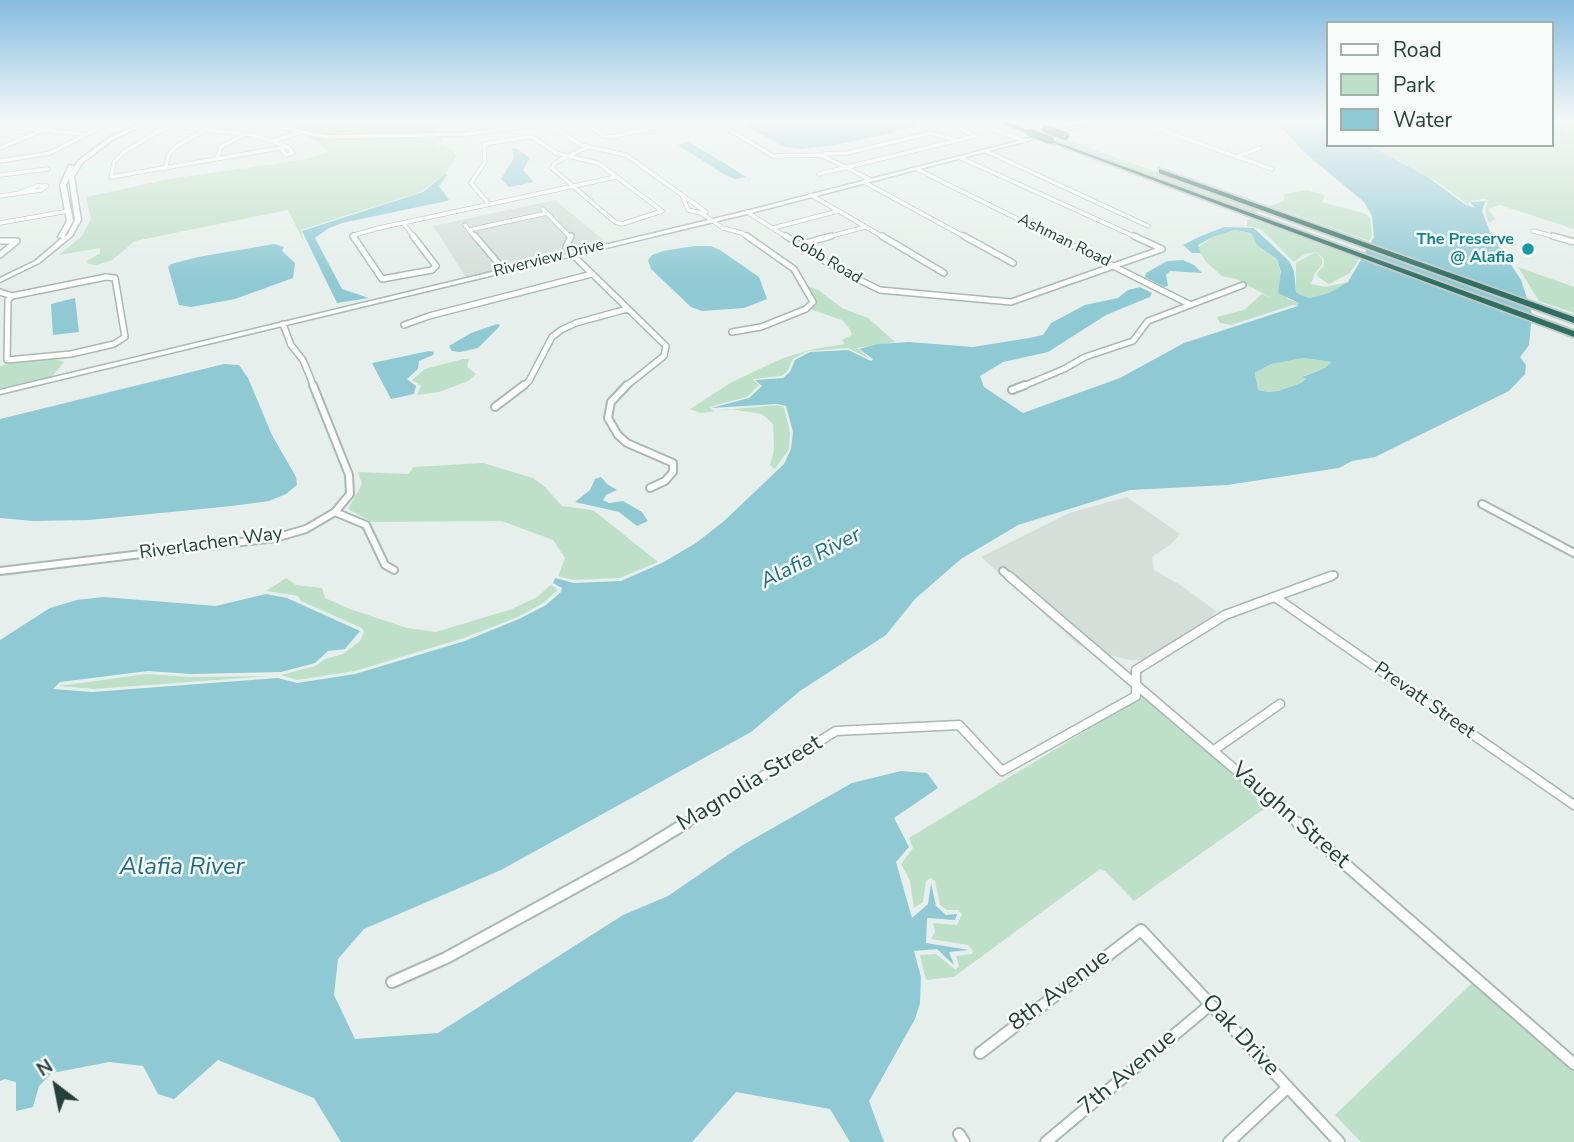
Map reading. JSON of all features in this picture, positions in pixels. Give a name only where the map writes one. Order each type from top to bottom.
[{"type":"highway","points":[[1154,175],[1574,320]]},
{"type":"highway","points":[[1172,175],[1574,334]]},
{"type":"street","points":[[0,278],[54,244],[67,229],[70,221],[63,185],[68,175]]},
{"type":"street","points":[[0,278],[37,261],[62,244],[75,227],[78,220],[70,184],[72,175]]},
{"type":"street","points":[[112,175],[116,178],[131,175]]},
{"type":"street","points":[[476,175],[471,183],[489,204]]},
{"type":"street","points":[[403,223],[436,266],[432,270],[382,279],[354,235],[403,223],[489,204],[573,186],[616,177],[662,211],[622,223],[615,222],[573,186],[561,175]]},
{"type":"street","points":[[654,175],[713,220]]},
{"type":"street","points":[[862,175],[869,179],[864,182],[1013,263]]},
{"type":"street","name":"Riverview Drive","points":[[0,393],[891,175]]},
{"type":"street","name":"Ashman Road","points":[[930,175],[1191,305]]},
{"type":"street","name":"Cobb Road","points":[[747,212],[848,276],[880,290],[994,301],[1011,302],[1162,249],[999,175]]},
{"type":"street","points":[[1039,175],[1148,226]]},
{"type":"street","points":[[0,196],[41,190],[47,186],[37,186],[21,192]]},
{"type":"street","points":[[682,195],[688,210],[701,213],[728,229],[742,233],[794,269],[813,302],[806,309],[772,322],[732,332]]},
{"type":"street","points":[[811,195],[944,273]]},
{"type":"street","points":[[686,206],[696,205]]},
{"type":"street","points":[[0,223],[76,209]]},
{"type":"street","points":[[469,230],[545,211],[572,237],[566,247],[572,254],[666,346],[664,356],[622,389],[611,402],[608,418],[618,435],[627,443],[673,463],[673,472],[665,481],[650,488]]},
{"type":"street","points":[[773,228],[838,211]]},
{"type":"street","points":[[465,225],[504,270]]},
{"type":"street","points":[[799,245],[865,227]]},
{"type":"street","points":[[1533,231],[1574,242]]},
{"type":"street","points":[[0,241],[17,241],[0,255]]},
{"type":"street","points":[[404,325],[429,316],[592,274]]},
{"type":"street","points":[[0,292],[12,296],[106,277],[115,278],[125,337],[114,344],[71,354],[7,360],[8,300],[12,296]]},
{"type":"street","points":[[1012,390],[1064,369],[1085,357],[1133,341],[1148,321],[1243,285]]},
{"type":"street","points":[[495,407],[529,382],[552,337],[561,330],[576,323],[627,309]]},
{"type":"street","points":[[284,324],[291,345],[303,360],[349,475],[350,494],[335,512],[366,525],[385,565],[394,570]]},
{"type":"street","points":[[1482,504],[1574,553]]},
{"type":"street","name":"Riverlachen Way","points":[[0,571],[275,538],[306,529],[335,512]]},
{"type":"street","name":"Vaughn Street","points":[[1003,571],[1214,750],[1574,1064]]},
{"type":"street","points":[[1137,684],[1136,670],[1225,615],[1334,575]]},
{"type":"street","name":"Prevatt Street","points":[[1275,597],[1574,805]]},
{"type":"street","name":"Magnolia Street","points":[[392,982],[446,958],[632,856],[836,731],[958,725],[1002,771],[1136,696],[1137,684]]},
{"type":"street","points":[[1214,750],[1280,704]]},
{"type":"street","name":"Oak Drive","points":[[1142,930],[1339,1142]]},
{"type":"street","name":"8th Avenue","points":[[979,1053],[1142,930]]},
{"type":"street","name":"7th Avenue","points":[[1046,1142],[1210,1005]]},
{"type":"street","points":[[1229,1142],[1288,1087]]},
{"type":"shaded area","points":[[555,200],[607,243],[467,279],[433,226]]},
{"type":"shaded area","points":[[1127,497],[1180,534],[1152,557],[1154,570],[1216,611],[1210,618],[1145,660],[1129,660],[1106,654],[1003,568],[998,570],[1091,650],[1080,646],[981,557],[1069,513]]},
{"type":"green space","points":[[195,175],[443,175],[421,192],[301,230],[304,242],[288,210],[135,241],[112,260],[96,265],[88,264],[87,261],[100,253],[100,248],[59,255],[82,236],[91,219],[86,197]]},
{"type":"green space","points":[[1153,175],[1165,175],[1259,209],[1257,214]]},
{"type":"green space","points":[[1425,175],[1574,175],[1574,229],[1500,205],[1488,209],[1495,219],[1489,223],[1485,212],[1490,201],[1471,201],[1468,204],[1471,206],[1468,205]]},
{"type":"green space","points":[[1307,190],[1325,195],[1322,202],[1366,214],[1370,218],[1372,236],[1369,241],[1270,206],[1284,201],[1284,194]]},
{"type":"green space","points":[[1253,219],[1359,259],[1350,273],[1329,284],[1318,277],[1317,273],[1324,266],[1324,259],[1316,252],[1305,254],[1294,262],[1261,229],[1247,226],[1247,220]]},
{"type":"green space","points":[[1235,230],[1251,233],[1257,245],[1277,259],[1287,299],[1300,303],[1298,306],[1293,305],[1231,325],[1220,323],[1217,317],[1244,310],[1262,294],[1272,298],[1236,279],[1222,276],[1206,262],[1197,248],[1213,237]]},
{"type":"green space","points":[[1316,252],[1322,259],[1322,265],[1311,284],[1325,287],[1348,282],[1330,293],[1310,298],[1296,292],[1296,263]]},
{"type":"green space","points":[[1518,267],[1574,287],[1574,313],[1539,301]]},
{"type":"green space","points":[[808,286],[842,308],[868,318],[895,342],[857,348],[870,359],[848,348],[808,351],[793,359],[787,372],[781,376],[753,379],[759,385],[747,397],[709,407],[719,411],[701,413],[690,409],[732,382],[783,358],[814,349],[845,344],[842,340],[852,335],[842,320],[809,309],[816,301]]},
{"type":"green space","points":[[37,358],[64,362],[50,379],[0,390],[0,366]]},
{"type":"green space","points":[[1304,358],[1332,362],[1323,369],[1303,376],[1306,379],[1301,383],[1277,391],[1258,390],[1255,373],[1271,364]]},
{"type":"green space","points":[[469,359],[467,367],[476,374],[468,381],[439,392],[417,395],[421,386],[412,380],[425,369]]},
{"type":"green space","points":[[777,405],[784,407],[790,432],[789,449],[775,469],[770,465],[774,450],[773,424],[762,414],[732,409]]},
{"type":"green space","points":[[483,463],[533,478],[562,506],[593,510],[658,562],[620,578],[573,580],[558,576],[565,558],[553,540],[502,521],[371,522],[348,509],[362,484],[358,472],[408,474],[414,467]]},
{"type":"green space","points":[[286,578],[296,585],[322,588],[325,598],[350,609],[407,628],[436,632],[512,609],[537,597],[551,585],[558,590],[543,603],[518,617],[464,638],[355,671],[297,680],[281,675],[315,666],[325,659],[343,654],[360,641],[364,632],[362,628],[301,601],[298,596],[266,591]]},
{"type":"green space","points":[[146,674],[190,677],[271,676],[94,689],[59,686]]},
{"type":"green space","points":[[1145,695],[1271,804],[1134,901],[1100,869],[954,977],[926,980],[920,955],[936,954],[956,970],[959,966],[956,956],[972,954],[973,951],[968,945],[931,939],[935,932],[933,923],[957,925],[962,914],[958,910],[947,910],[940,905],[935,881],[930,878],[926,881],[923,902],[914,908],[910,881],[901,864],[913,848],[909,838]]},
{"type":"green space","points":[[1472,983],[1574,1071],[1574,1142],[1361,1142],[1335,1115]]},
{"type":"water","points":[[447,175],[439,186],[449,200],[447,201],[342,223],[315,238],[342,289],[369,298],[337,303],[302,231],[423,192]]},
{"type":"water","points":[[503,175],[528,175],[534,182],[509,187],[501,179]]},
{"type":"water","points":[[726,175],[746,177],[735,179]]},
{"type":"water","name":"Alafia River","points":[[1332,175],[1424,175],[1466,205],[1475,208],[1470,202],[1490,201],[1485,202],[1482,211],[1491,234],[1521,280],[1532,314],[1529,345],[1520,357],[1526,365],[1525,374],[1509,391],[1375,457],[1352,461],[1339,468],[1227,485],[1130,490],[1018,525],[961,559],[915,599],[886,635],[800,691],[751,732],[501,870],[364,929],[338,959],[334,995],[355,1039],[438,1033],[623,915],[668,896],[741,846],[852,783],[901,771],[927,773],[938,788],[894,818],[909,847],[896,862],[912,918],[928,904],[931,883],[936,906],[946,915],[957,914],[955,920],[927,918],[926,943],[969,950],[949,952],[954,965],[937,949],[914,951],[921,977],[920,1003],[915,1019],[869,1101],[884,1142],[850,1142],[830,1109],[736,1092],[692,1142],[341,1142],[314,1098],[218,1060],[174,1099],[158,1094],[143,1066],[109,1062],[52,1073],[39,1086],[33,1107],[16,1111],[16,1082],[5,1079],[0,1081],[0,640],[50,608],[77,600],[103,597],[216,606],[266,594],[287,598],[360,631],[345,649],[328,651],[315,663],[281,672],[191,674],[148,671],[60,682],[53,689],[92,692],[278,678],[297,683],[355,674],[465,641],[546,605],[561,592],[562,588],[553,583],[555,578],[574,583],[621,581],[662,563],[696,543],[723,522],[784,464],[791,449],[793,432],[786,406],[777,404],[711,408],[749,398],[762,386],[755,380],[783,378],[790,372],[795,360],[810,352],[848,350],[871,361],[873,359],[859,349],[878,344],[909,342],[973,347],[1029,338],[1043,335],[1051,323],[1085,305],[1118,298],[1128,290],[1140,287],[1152,293],[1150,297],[1106,315],[1048,352],[1003,362],[980,376],[984,387],[1023,413],[1120,378],[1184,343],[1298,306],[1299,303],[1278,293],[1281,272],[1277,259],[1257,245],[1251,233],[1235,230],[1213,237],[1198,245],[1201,253],[1192,253],[1183,245],[1201,236],[1224,227],[1254,228],[1289,261],[1294,271],[1296,292],[1310,298],[1329,293],[1348,282],[1374,237],[1372,216],[1364,202]],"holes":[[[1304,358],[1332,362],[1323,369],[1302,377],[1306,379],[1301,383],[1278,391],[1258,390],[1255,373],[1271,364]]]},
{"type":"water","points":[[274,244],[284,247],[282,251],[295,263],[293,278],[235,299],[191,307],[179,305],[168,267],[171,264]]},
{"type":"water","points":[[711,246],[720,250],[759,277],[767,299],[744,308],[702,311],[691,307],[651,269],[648,260],[652,255],[663,251]]},
{"type":"water","points":[[1183,260],[1202,273],[1170,271],[1166,275],[1168,286],[1164,287],[1145,277],[1146,273],[1167,261]]},
{"type":"water","points":[[75,298],[79,332],[53,335],[51,304]]},
{"type":"water","points":[[500,325],[498,328],[478,348],[460,352],[452,351],[449,346],[471,333]]},
{"type":"water","points":[[434,352],[433,355],[419,361],[418,369],[407,379],[416,386],[414,394],[391,399],[372,363]]},
{"type":"water","points":[[224,364],[239,365],[248,378],[272,435],[296,477],[297,485],[286,494],[269,501],[232,506],[89,520],[33,521],[0,518],[0,419]]},
{"type":"water","points":[[601,477],[617,490],[606,495],[603,500],[609,503],[623,501],[642,512],[648,521],[637,526],[619,512],[575,502],[590,490],[595,479]]},
{"type":"place","name":"The Preserve @ Alafia","points":[[1528,249]]}]
